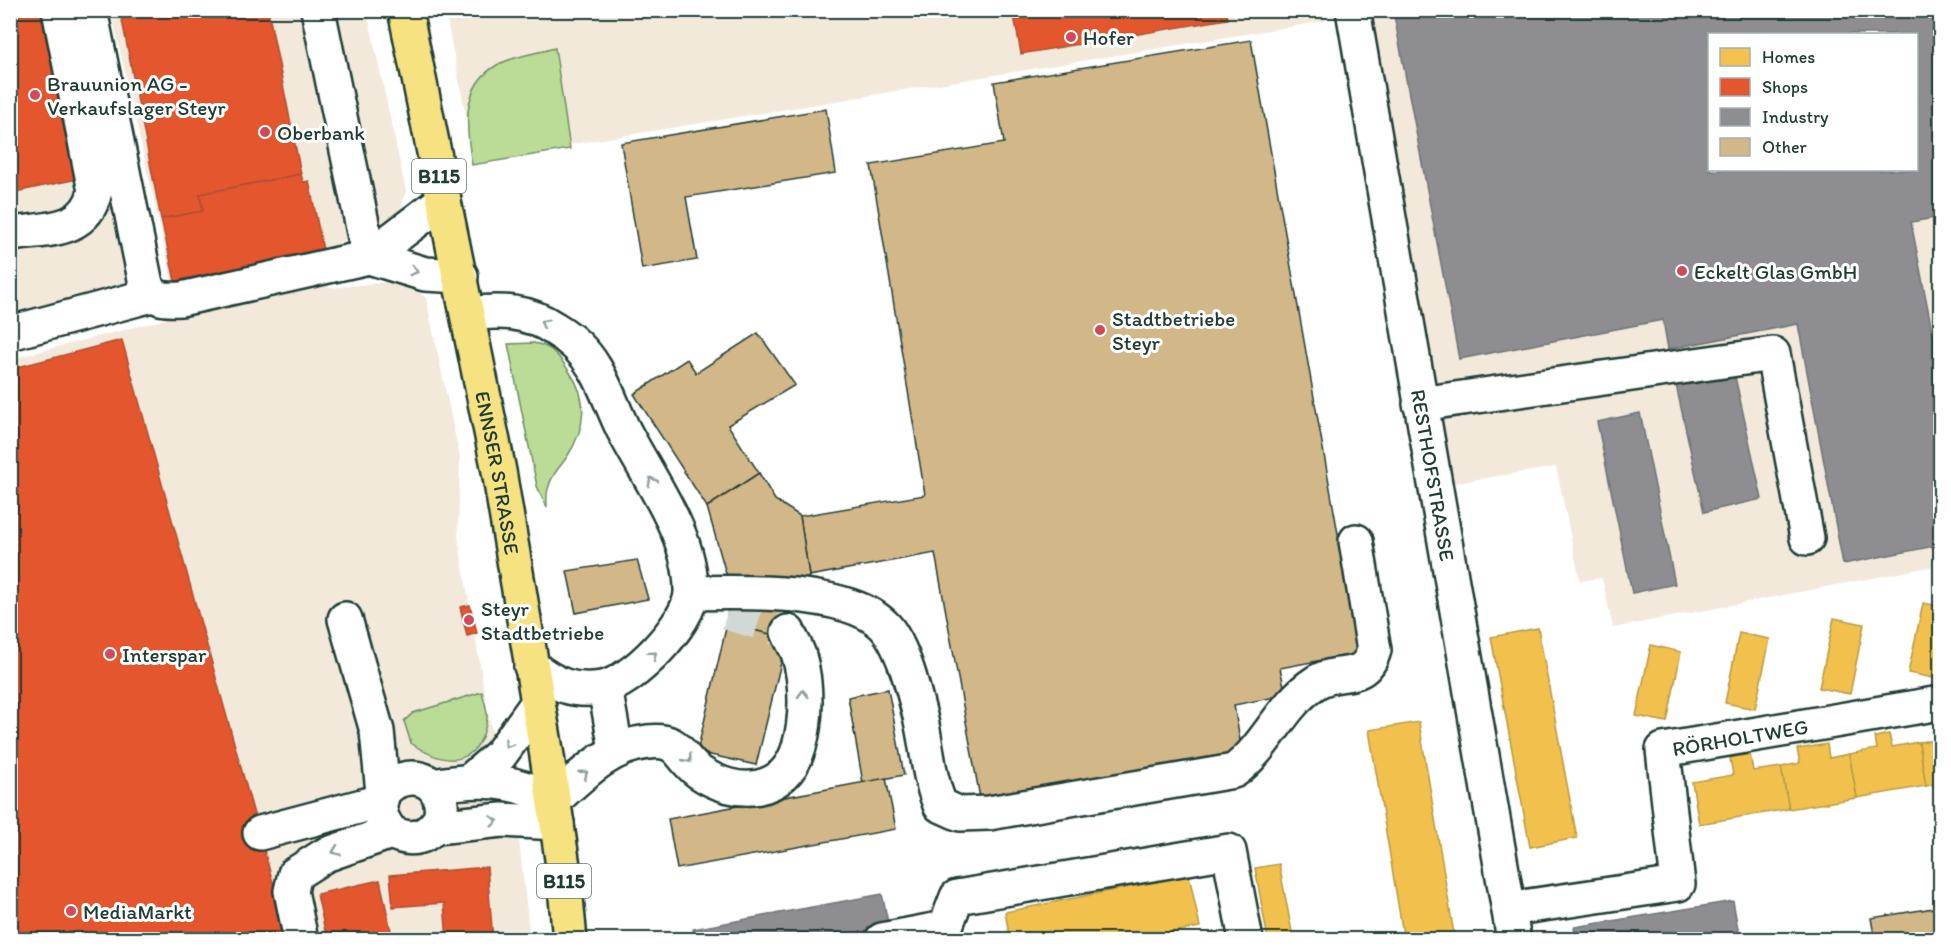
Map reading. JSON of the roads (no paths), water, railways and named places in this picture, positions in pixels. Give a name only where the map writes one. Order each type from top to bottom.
[{"type":"main road","name":"ENNSER STRASSE","points":[[405,10],[499,471],[555,812],[570,939]]},
{"type":"street","points":[[10,234],[65,226],[81,218],[91,207],[95,191],[59,10]]},
{"type":"street","points":[[90,10],[146,284],[152,295]]},
{"type":"street","points":[[318,10],[369,257]]},
{"type":"street","name":"RESTHOFSTRASSE","points":[[1353,10],[1511,924]]},
{"type":"street","points":[[10,333],[152,295],[164,300],[181,298],[369,257],[444,200]]},
{"type":"street","points":[[369,257],[425,274],[461,276]]},
{"type":"street","points":[[468,314],[513,312],[538,319],[575,344],[594,366],[623,430],[681,537],[692,593],[678,623],[663,646],[635,670],[605,688],[563,688],[531,666]]},
{"type":"street","points":[[1420,404],[1773,354],[1807,538]]},
{"type":"street","points":[[692,593],[760,592],[819,598],[864,612],[890,633],[907,671],[920,719],[929,778],[940,805],[960,814],[989,813],[1234,771],[1248,761],[1300,694],[1318,681],[1362,670],[1370,664],[1374,650],[1356,541]]},
{"type":"street","points":[[692,593],[728,613]]},
{"type":"street","points":[[345,619],[378,741],[384,823],[402,838],[414,839],[426,835],[436,827],[441,817],[440,795],[378,741]]},
{"type":"street","points":[[436,827],[555,812],[616,749],[648,742],[666,742],[677,746],[697,770],[719,781],[747,789],[762,787],[778,780],[790,768],[802,736],[803,673],[799,653],[788,632]]},
{"type":"street","points":[[605,688],[616,749]]},
{"type":"street","points":[[472,779],[500,755],[537,704]]},
{"type":"street","name":"RÖRHOLTWEG","points":[[1511,924],[1678,884],[1663,750],[1941,704]]},
{"type":"street","points":[[260,833],[382,797],[391,784],[402,778],[424,781],[472,779],[514,785],[536,791],[555,812]]},
{"type":"street","points":[[302,939],[291,891],[295,874],[325,855],[391,831]]},
{"type":"street","points":[[882,939],[946,934],[957,897],[1229,851],[1246,939]]},
{"type":"tunnel","points":[[727,613],[788,632]]},
{"type":"place","name":"Hofer","points":[[1071,37]]},
{"type":"place","name":"Brauunion AG - Verkaufslager Steyr","points":[[35,95]]},
{"type":"place","name":"Oberbank","points":[[265,132]]},
{"type":"place","name":"Eckelt Glas GmbH","points":[[1682,271]]},
{"type":"place","name":"Stadtbetriebe Steyr","points":[[1100,330]]},
{"type":"place","name":"Steyr Stadtbetriebe","points":[[469,620]]},
{"type":"place","name":"Interspar","points":[[110,654]]},
{"type":"place","name":"MediaMarkt","points":[[71,911]]}]
